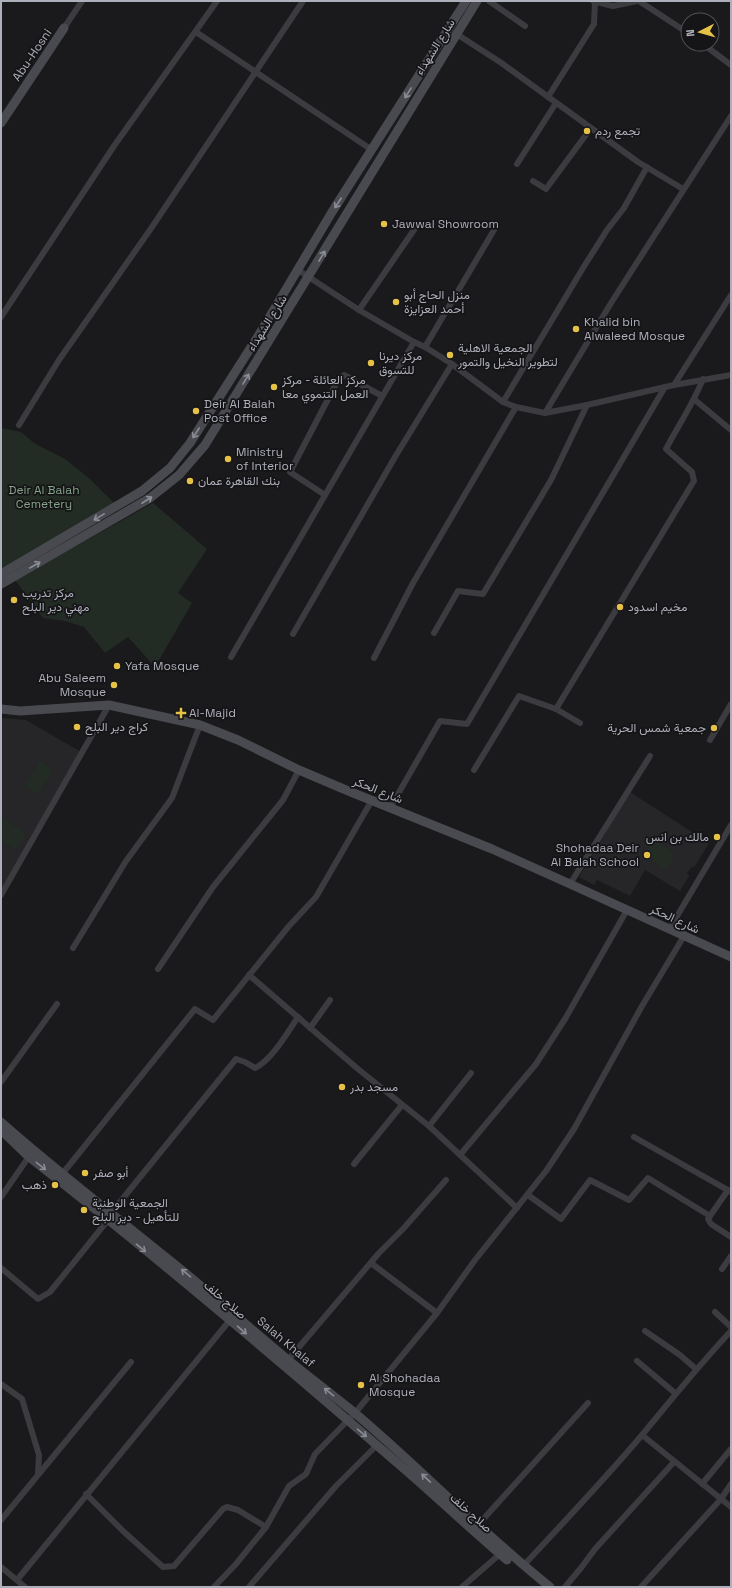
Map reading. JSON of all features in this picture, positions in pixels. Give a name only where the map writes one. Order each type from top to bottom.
[{"type":"main road","name":"شارع الشهداء","points":[[1,574],[142,491],[170,468],[190,443],[228,384],[332,212],[466,1]]},
{"type":"main road","name":"شارع الشهداء","points":[[1,584],[150,498],[179,474],[205,445],[477,1]]},
{"type":"main road","name":"Abu-Hosni","points":[[1,123],[64,28]]},
{"type":"main road","name":"شارع الحكر","points":[[1,709],[20,711],[109,705],[200,725],[238,740],[299,770],[570,884],[670,928],[684,936],[731,957]]},
{"type":"main road","name":"Salah Khalaf","points":[[1,1122],[31,1154],[63,1173],[110,1216],[201,1285],[288,1360],[355,1413],[477,1526],[550,1587]]},
{"type":"main road","name":"صلاح خلف","points":[[1,1130],[110,1216],[540,1587]]},
{"type":"street","name":"Abu-Hosni","points":[[64,28],[82,1]]},
{"type":"street","points":[[1,317],[114,146],[217,1]]},
{"type":"street","points":[[19,425],[59,360],[152,227],[303,1]]},
{"type":"street","points":[[489,1],[525,26]]},
{"type":"street","points":[[548,97],[594,24],[594,1],[614,6],[638,1],[680,29]]},
{"type":"street","points":[[449,29],[500,62],[647,167],[683,189]]},
{"type":"street","points":[[196,32],[372,150]]},
{"type":"street","points":[[714,52],[731,64]]},
{"type":"street","points":[[517,164],[556,103]]},
{"type":"street","points":[[545,413],[611,303],[731,116]]},
{"type":"street","points":[[533,182],[546,189],[591,128]]},
{"type":"street","points":[[503,402],[583,268],[607,230],[624,208],[647,167]]},
{"type":"street","points":[[359,310],[418,224]]},
{"type":"street","points":[[424,347],[494,230]]},
{"type":"street","points":[[298,270],[359,310],[452,364],[503,402],[516,408],[545,413],[587,405],[674,384],[731,375]]},
{"type":"street","points":[[674,384],[731,295]]},
{"type":"street","points":[[231,657],[414,342]]},
{"type":"street","points":[[293,634],[395,457],[452,364]]},
{"type":"street","points":[[324,495],[290,472],[338,380],[344,375],[382,396]]},
{"type":"street","points":[[556,709],[694,481],[692,472],[666,449],[694,400],[703,380]]},
{"type":"street","points":[[390,808],[440,721],[467,724],[665,387]]},
{"type":"street","points":[[694,400],[731,430]]},
{"type":"street","points":[[434,633],[458,592],[484,594],[551,480],[587,405]]},
{"type":"street","points":[[374,658],[414,583],[516,408]]},
{"type":"street","points":[[474,770],[519,696],[556,709],[580,723]]},
{"type":"street","points":[[710,740],[731,704]]},
{"type":"street","points":[[1,895],[109,705]]},
{"type":"street","points":[[72,948],[126,861],[172,798],[200,725]]},
{"type":"street","points":[[570,884],[650,756]]},
{"type":"street","points":[[158,969],[212,887],[283,800],[299,770]]},
{"type":"street","points":[[63,1173],[195,1009],[213,1020],[289,926],[316,897],[372,800]]},
{"type":"street","points":[[670,928],[731,825]]},
{"type":"street","points":[[460,1155],[536,1064],[565,1019],[627,910]]},
{"type":"street","points":[[214,1587],[236,1564],[266,1527],[289,1486],[306,1474],[315,1454],[355,1413],[437,1313],[475,1260],[528,1195],[574,1129],[642,1006],[684,936]]},
{"type":"street","points":[[249,975],[402,1105],[430,1126],[517,1208]]},
{"type":"street","points":[[310,1028],[330,1000]]},
{"type":"street","points":[[1,1082],[57,1004]]},
{"type":"street","points":[[1,1268],[38,1300],[50,1292],[236,1059],[255,1068],[257,1067],[267,1060],[298,1018]]},
{"type":"street","points":[[430,1126],[471,1074]]},
{"type":"street","points":[[354,1164],[402,1105]]},
{"type":"street","points":[[634,1137],[730,1191],[708,1219],[711,1224],[731,1237]]},
{"type":"street","points":[[1,1197],[31,1154]]},
{"type":"street","points":[[528,1195],[561,1219],[590,1180],[629,1200],[648,1178],[710,1216]]},
{"type":"street","points":[[288,1360],[371,1263],[446,1180]]},
{"type":"street","points":[[722,1269],[731,1256]]},
{"type":"street","points":[[371,1263],[437,1313]]},
{"type":"street","points":[[715,1312],[731,1327]]},
{"type":"street","points":[[17,1580],[230,1320]]},
{"type":"street","points":[[645,1331],[680,1355],[696,1369]]},
{"type":"street","points":[[524,1566],[642,1435],[675,1393],[731,1331]]},
{"type":"street","points":[[637,1361],[675,1393]]},
{"type":"street","points":[[1,1520],[38,1473],[131,1362]]},
{"type":"street","points":[[1,1384],[22,1399],[39,1455],[38,1473]]},
{"type":"street","points":[[477,1526],[588,1403]]},
{"type":"street","points":[[642,1435],[731,1507]]},
{"type":"street","points":[[249,1587],[336,1486],[377,1445]]},
{"type":"street","points":[[702,1484],[731,1449]]},
{"type":"street","points":[[564,1587],[582,1568],[595,1549],[674,1462]]},
{"type":"street","points":[[641,1587],[721,1499],[731,1484]]},
{"type":"street","points":[[86,1494],[123,1532],[163,1567],[174,1566],[223,1509],[227,1507],[238,1510],[266,1527]]},
{"type":"street","points":[[462,1587],[500,1554]]},
{"type":"street","points":[[1,1567],[26,1587]]},
{"type":"shaded area","points":[[1,718],[26,720],[81,752],[1,890]]},
{"type":"shaded area","name":"Shohadaa Deir Al Balah School","points":[[630,792],[709,843],[695,866],[692,867],[687,873],[689,876],[680,891],[645,870],[630,896],[597,880],[594,885],[579,877]]},
{"type":"green space","name":"Deir Al Balah Cemetery","points":[[1,428],[21,432],[34,443],[65,459],[89,478],[116,505],[1,570]]},
{"type":"green space","name":"Deir Al Balah Cemetery","points":[[153,503],[207,549],[178,593],[192,603],[155,667],[128,637],[105,653],[84,627],[65,621],[43,618],[15,580]]},
{"type":"green space","points":[[40,761],[53,769],[38,794],[25,786]]},
{"type":"green space","points":[[1,816],[26,834],[15,850],[1,840]]},
{"type":"green space","points":[[655,840],[676,855],[666,870],[644,855]]},
{"type":"place","name":"تجمع ردم","points":[[587,131]]},
{"type":"place","name":"Jawwal Showroom","points":[[384,224]]},
{"type":"place","name":"منزل الحاج أبو أحمد العزايزة","points":[[396,302]]},
{"type":"place","name":"Khalid bin Alwaleed Mosque","points":[[576,329]]},
{"type":"place","name":"الجمعية الاهلية لتطوير النخيل والتمور","points":[[450,355]]},
{"type":"place","name":"مركز ديرنا للتسوق","points":[[371,363]]},
{"type":"place","name":"مركز العائلة - مركز العمل التنموي معا","points":[[274,387]]},
{"type":"place","name":"Deir Al Balah Post Office","points":[[196,411]]},
{"type":"place","name":"Ministry of Interior","points":[[228,459]]},
{"type":"place","name":"بنك القاهرة عمان","points":[[190,481]]},
{"type":"place","name":"مركز تدريب مهني دير البلح","points":[[14,600]]},
{"type":"place","name":"مخيم اسدود","points":[[620,607]]},
{"type":"place","name":"Yafa Mosque","points":[[117,666]]},
{"type":"place","name":"Abu Saleem Mosque","points":[[114,685]]},
{"type":"place","name":"Al-Majid","points":[[181,713]]},
{"type":"place","name":"كراج دير البلح","points":[[77,727]]},
{"type":"place","name":"جمعية شمس الحرية","points":[[714,728]]},
{"type":"place","name":"مالك بن انس","points":[[717,837]]},
{"type":"place","name":"Shohadaa Deir Al Balah School","points":[[647,855]]},
{"type":"place","name":"مسجد بدر","points":[[342,1087]]},
{"type":"place","name":"أبو صفر","points":[[85,1173]]},
{"type":"place","name":"ذهب","points":[[55,1185]]},
{"type":"place","name":"الجمعية الوطنية للتأهيل - دير البلح","points":[[84,1210]]},
{"type":"place","name":"Al Shohadaa Mosque","points":[[361,1385]]}]
